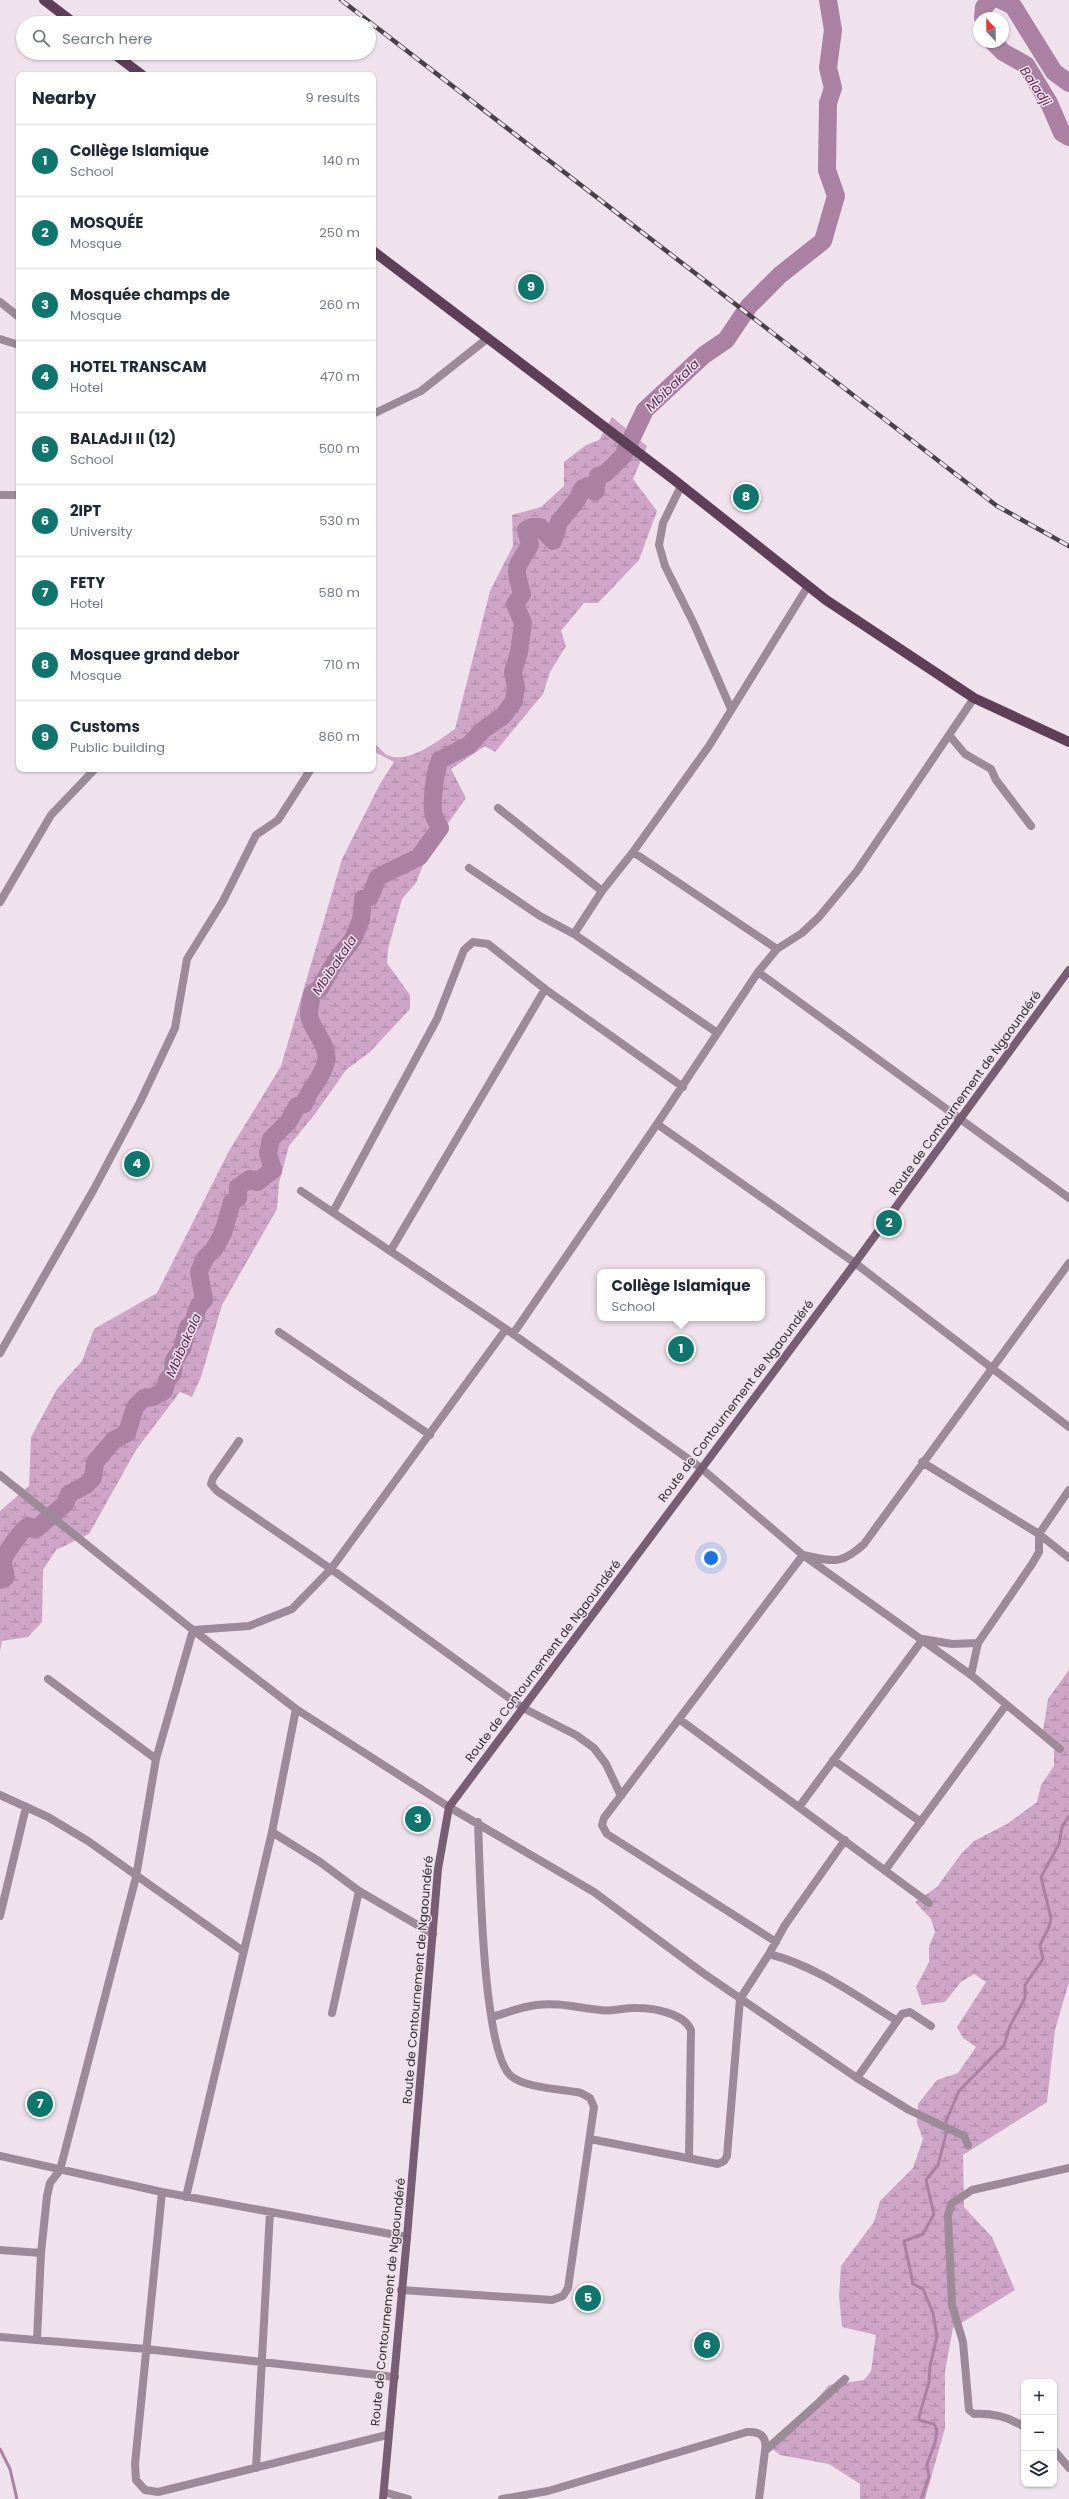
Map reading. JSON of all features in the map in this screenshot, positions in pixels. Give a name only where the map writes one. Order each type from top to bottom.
[{"type":"main road","points":[[44,0],[65,16]]},
{"type":"main road","points":[[122,60],[138,72]]},
{"type":"main road","points":[[376,253],[681,486],[808,586],[974,698],[1069,742]]},
{"type":"street","points":[[0,302],[16,315]]},
{"type":"street","points":[[376,413],[421,391],[488,338]]},
{"type":"street","points":[[0,339],[16,344]]},
{"type":"street","points":[[681,486],[663,523],[659,545],[665,566],[694,624],[731,709]]},
{"type":"street","points":[[0,494],[16,495]]},
{"type":"street","points":[[574,934],[602,891],[633,852],[709,746],[808,586]]},
{"type":"street","points":[[193,1630],[249,1626],[274,1618],[292,1609],[330,1569],[430,1435],[510,1332],[683,1087],[716,1032],[758,972],[776,949],[802,933],[819,917],[857,871],[974,698]]},
{"type":"street","points":[[948,736],[965,754],[991,769],[996,780],[1031,826]]},
{"type":"street","points":[[0,902],[51,815],[91,772]]},
{"type":"street","points":[[0,1353],[94,1189],[140,1102],[175,1028],[187,960],[223,901],[256,834],[278,820],[309,772]]},
{"type":"street","points":[[498,808],[602,891]]},
{"type":"street","points":[[633,852],[776,949]]},
{"type":"street","points":[[469,868],[540,916],[574,934],[716,1032]]},
{"type":"street","points":[[333,1212],[437,1019],[464,950],[473,942],[488,944],[545,989],[683,1087]]},
{"type":"street","name":"Route de Contournement de Ngaoundéré","points":[[383,2496],[387,2435],[395,2377],[401,2290],[407,2237],[438,1869],[449,1807],[855,1263],[1069,971]]},
{"type":"street","points":[[758,972],[961,1118],[1069,1198]]},
{"type":"street","points":[[391,1250],[545,989]]},
{"type":"street","points":[[657,1124],[855,1263],[1069,1427]]},
{"type":"street","points":[[301,1191],[391,1250],[510,1332],[702,1468],[802,1555],[923,1639],[971,1675],[1060,1749]]},
{"type":"street","points":[[802,1555],[833,1561],[848,1558],[864,1544],[991,1366],[1069,1263]]},
{"type":"street","points":[[279,1332],[430,1435]]},
{"type":"street","points":[[239,1441],[213,1478],[211,1484],[217,1491],[330,1569],[523,1708],[576,1735],[594,1748],[606,1764],[621,1796]]},
{"type":"street","points":[[922,1462],[1039,1534],[1069,1558]]},
{"type":"street","points":[[0,1475],[193,1630],[296,1709],[449,1807],[478,1822],[594,1892],[740,1999],[857,2078],[908,2110],[964,2136],[968,2145]]},
{"type":"street","points":[[971,1675],[978,1643],[1035,1558],[1040,1544],[1039,1534],[1069,1490]]},
{"type":"street","points":[[776,1942],[607,1834],[602,1825],[604,1818],[802,1555]]},
{"type":"street","points":[[37,2340],[41,2253],[47,2196],[50,2183],[60,2170],[136,1877],[156,1759],[193,1630]]},
{"type":"street","points":[[923,1639],[952,1644],[978,1643]]},
{"type":"street","points":[[799,1807],[923,1639]]},
{"type":"street","points":[[48,1679],[156,1759]]},
{"type":"street","points":[[886,1869],[1006,1705]]},
{"type":"street","points":[[186,2197],[272,1832],[296,1709]]},
{"type":"street","points":[[679,1719],[930,1902]]},
{"type":"street","points":[[833,1760],[921,1822]]},
{"type":"street","points":[[0,1796],[48,1817],[88,1842],[243,1951]]},
{"type":"street","points":[[0,1916],[26,1807]]},
{"type":"street","points":[[401,2290],[552,2300],[563,2296],[568,2288],[594,2107],[590,2098],[581,2093],[520,2082],[510,2075],[501,2063],[486,1991],[478,1822]]},
{"type":"street","points":[[272,1832],[320,1862],[359,1891],[433,1934]]},
{"type":"street","points":[[590,2139],[718,2164],[724,2161],[727,2156],[740,1999],[769,1954],[785,1925],[845,1840]]},
{"type":"street","points":[[332,2013],[359,1891]]},
{"type":"street","points":[[769,1954],[791,1959],[814,1970],[896,2020]]},
{"type":"street","points":[[492,2017],[536,2005],[571,2004],[601,2010],[636,2007],[653,2010],[680,2018],[689,2025],[691,2030],[688,2158]]},
{"type":"street","points":[[857,2078],[896,2020],[902,2014],[910,2012],[931,2026]]},
{"type":"street","points":[[0,2156],[186,2197],[407,2237]]},
{"type":"street","points":[[1021,2425],[1014,2420],[986,2414],[974,2414],[969,2410],[963,2342],[952,2305],[948,2216],[951,2204],[972,2190],[1069,2168]]},
{"type":"street","points":[[162,2192],[134,2464],[136,2480],[145,2490],[158,2492],[387,2435]]},
{"type":"street","points":[[256,2468],[264,2362],[270,2212]]},
{"type":"street","points":[[0,2250],[41,2253]]},
{"type":"street","points":[[0,2337],[146,2349],[395,2377]]},
{"type":"street","points":[[765,2451],[845,2379]]},
{"type":"street","points":[[502,2499],[548,2491],[747,2432],[756,2431],[763,2435],[766,2442],[759,2499]]},
{"type":"street","points":[[1055,2451],[1069,2468]]},
{"type":"street","points":[[383,2496],[408,2499]]},
{"type":"green space","name":"Mbibakala","points":[[612,417],[647,446],[633,479],[657,511],[639,560],[598,603],[584,603],[561,631],[566,646],[550,672],[543,694],[495,752],[485,746],[451,769],[466,798],[429,850],[416,883],[402,899],[388,949],[387,963],[410,995],[410,1009],[370,1052],[346,1070],[315,1114],[289,1146],[279,1183],[277,1209],[222,1305],[201,1377],[192,1397],[180,1392],[136,1450],[89,1534],[56,1550],[43,1570],[42,1622],[28,1637],[2,1641],[0,1651],[0,1511],[29,1486],[31,1437],[57,1389],[82,1361],[94,1329],[157,1293],[229,1151],[281,1066],[342,859],[380,784],[394,762],[376,753],[376,745],[387,755],[405,757],[432,745],[455,729],[490,591],[513,546],[512,515],[541,507],[564,486],[564,462],[586,445],[599,440]]},
{"type":"green space","points":[[1069,1670],[1069,1982],[1055,2030],[1047,2102],[963,2155],[964,2207],[992,2237],[1015,2290],[953,2328],[945,2371],[945,2428],[925,2499],[860,2499],[860,2484],[829,2464],[780,2455],[766,2444],[815,2401],[829,2385],[864,2380],[871,2371],[876,2335],[842,2327],[839,2296],[841,2266],[874,2222],[880,2201],[913,2168],[923,2139],[917,2123],[918,2104],[937,2080],[958,2073],[976,2047],[963,2038],[957,2027],[986,1982],[974,1974],[961,1982],[945,2002],[922,2005],[916,1987],[929,1962],[929,1946],[935,1932],[931,1919],[915,1902],[937,1887],[961,1854],[974,1841],[1007,1824],[1037,1802],[1041,1785],[1054,1766],[1054,1748],[1043,1731],[1048,1699]]},
{"type":"waterway","name":"Mbibakala","points":[[0,1580],[5,1578],[6,1574],[3,1563],[4,1559],[13,1543],[21,1533],[28,1526],[36,1529],[65,1504],[69,1494],[86,1485],[93,1478],[95,1462],[114,1440],[127,1433],[135,1407],[144,1398],[153,1397],[164,1391],[167,1380],[173,1373],[174,1360],[182,1349],[188,1327],[193,1322],[199,1305],[204,1300],[199,1272],[205,1258],[214,1249],[223,1233],[232,1202],[238,1198],[238,1187],[250,1179],[257,1182],[273,1170],[268,1153],[271,1139],[289,1121],[297,1106],[304,1104],[324,1068],[326,1062],[325,1050],[310,1021],[309,1015],[312,994],[320,988],[335,962],[353,939],[361,920],[363,899],[370,897],[378,877],[419,857],[440,828],[435,819],[433,805],[435,777],[440,760],[469,745],[483,730],[503,716],[514,701],[516,687],[513,672],[519,652],[523,623],[515,604],[522,594],[517,577],[517,567],[530,545],[526,530],[532,527],[540,527],[553,541],[559,522],[577,500],[583,488],[588,486],[595,492],[598,476],[606,473],[623,456],[645,410],[704,355],[726,340],[749,306],[780,275],[823,241],[836,196],[827,170],[828,103],[833,88],[828,68],[833,30],[828,0]]},
{"type":"waterway","name":"Baladji","points":[[984,12],[984,7],[991,0]]},
{"type":"waterway","points":[[1001,0],[1013,6],[1054,72],[1069,83]]},
{"type":"waterway","name":"Baladji","points":[[999,48],[1003,52],[1026,65],[1049,103],[1062,133],[1069,137]]},
{"type":"waterway","points":[[921,2499],[929,2477],[927,2464],[935,2443],[937,2430],[934,2424],[919,2420],[919,2417],[929,2382],[930,2366],[937,2336],[933,2313],[923,2289],[913,2284],[904,2241],[923,2234],[934,2214],[926,2180],[938,2165],[946,2134],[946,2121],[959,2091],[1004,2045],[1010,2026],[1025,1998],[1025,1985],[1043,1959],[1040,1945],[1049,1927],[1051,1918],[1041,1877],[1059,1844],[1062,1827],[1069,1816]]},
{"type":"waterway","points":[[0,2449],[10,2469],[17,2499]]},
{"type":"railway","points":[[341,0],[362,16]]},
{"type":"railway","points":[[376,27],[997,506],[1069,546]]},
{"type":"place","name":"Customs","points":[[531,287]]},
{"type":"place","name":"Mosquee grand debor","points":[[746,497]]},
{"type":"place","name":"HOTEL TRANSCAM","points":[[137,1164]]},
{"type":"place","name":"MOSQUÉE","points":[[889,1223]]},
{"type":"place","name":"Collège Islamique","points":[[681,1349]]},
{"type":"place","name":"Mosquée champs de","points":[[418,1819]]},
{"type":"place","name":"FETY","points":[[40,2104]]},
{"type":"place","name":"BALAdJI II (12)","points":[[588,2298]]},
{"type":"place","name":"2IPT","points":[[707,2345]]}]
